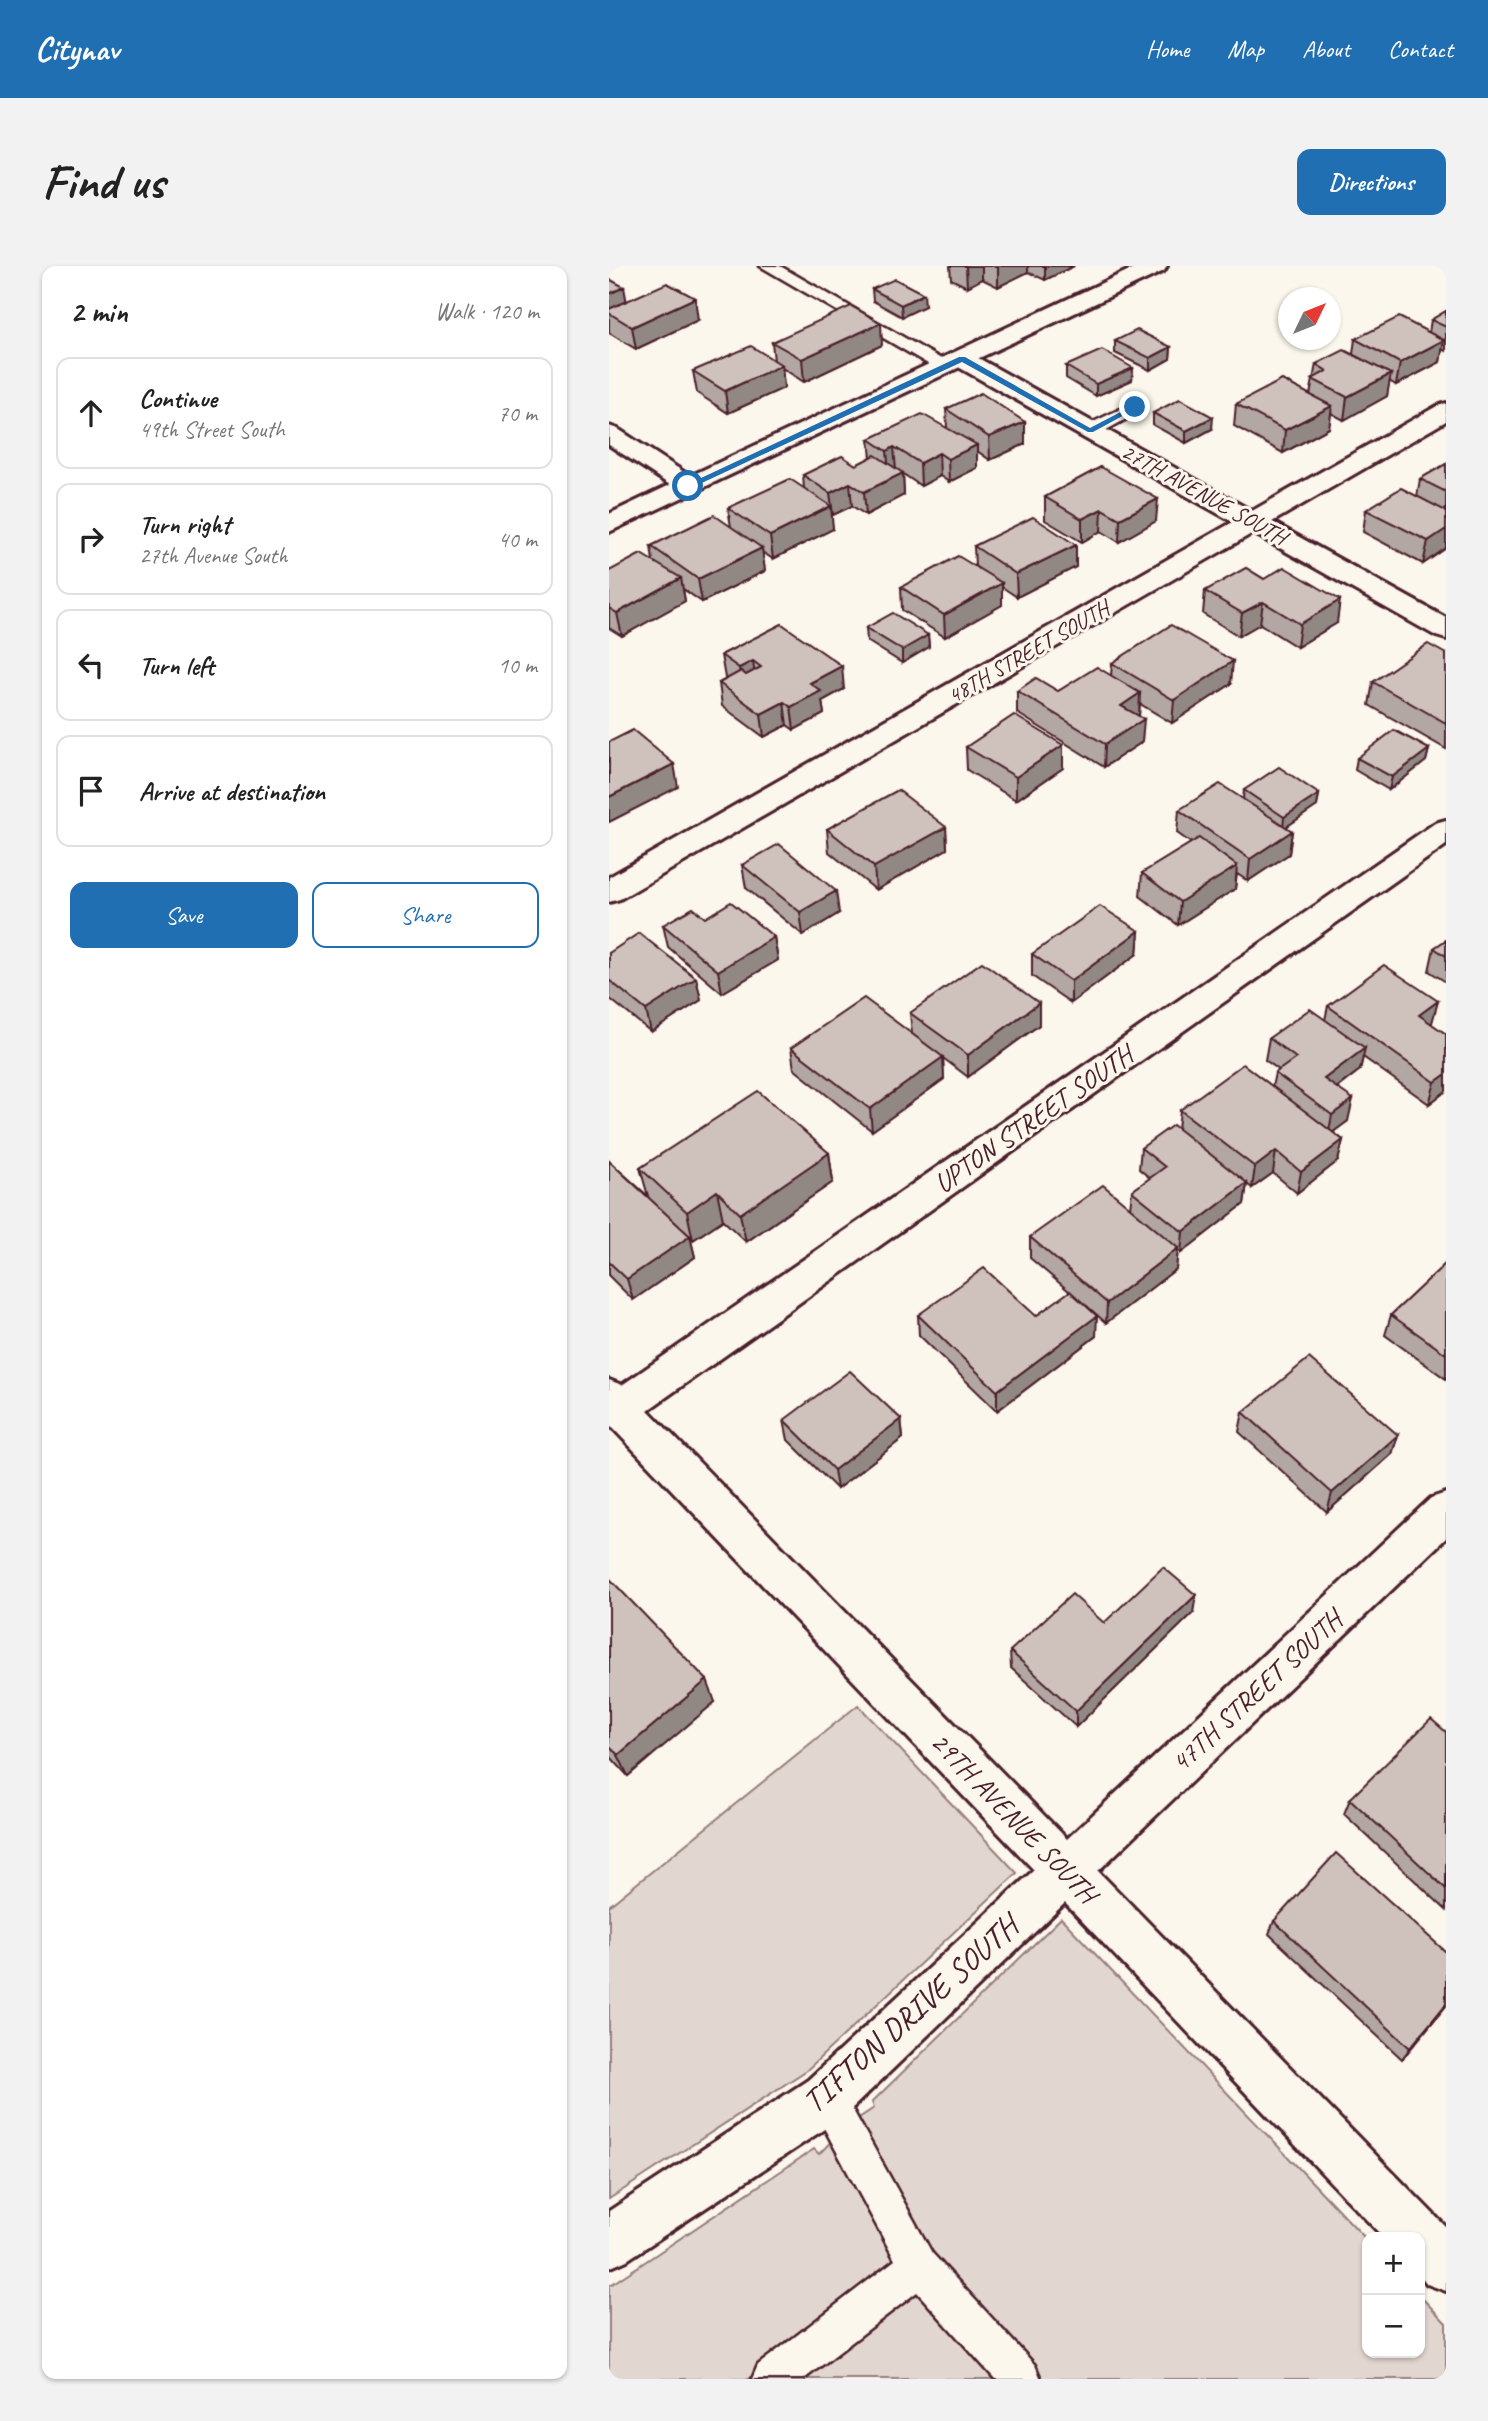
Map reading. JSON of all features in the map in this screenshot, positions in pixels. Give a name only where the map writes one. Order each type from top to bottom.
[{"type":"street","points":[[609,524],[1156,266]]},
{"type":"street","name":"27TH AVENUE SOUTH","points":[[954,363],[1090,431],[1446,630]]},
{"type":"street","name":"48TH STREET SOUTH","points":[[609,891],[1255,523],[1446,411]]},
{"type":"street","points":[[609,434],[688,486]]},
{"type":"street","name":"UPTON STREET SOUTH","points":[[614,1403],[1446,830]]},
{"type":"street","name":"29TH AVENUE SOUTH","points":[[614,1403],[1413,2232]]},
{"type":"street","name":"47TH STREET SOUTH","points":[[1065,1871],[1446,1511]]},
{"type":"street","name":"TIFTON DRIVE SOUTH","points":[[609,2242],[826,2098],[1065,1871]]},
{"type":"street","name":"29TH AVENUE SOUTH","points":[[1425,2244],[1446,2265]]},
{"type":"lane","points":[[768,266],[954,363]]},
{"type":"lane","points":[[1090,431],[1135,407]]},
{"type":"lane","points":[[826,2098],[919,2266],[1021,2379]]},
{"type":"lane","points":[[772,2379],[919,2266]]},
{"type":"shaded area","points":[[858,1705],[1017,1873],[807,2070],[609,2199],[609,1906]]},
{"type":"shaded area","points":[[1061,1918],[1362,2235],[1362,2358],[1425,2358],[1425,2301],[1446,2323],[1446,2379],[609,2379],[609,2286],[814,2149],[819,2154],[845,2127],[874,2108],[872,2102]]},
{"type":"building","points":[[609,279],[624,287],[609,294]]},
{"type":"building","points":[[895,279],[924,294],[901,305],[872,289]]},
{"type":"building","points":[[667,283],[695,298],[632,327],[609,313],[609,309]]},
{"type":"building","points":[[851,306],[881,323],[802,359],[772,342]]},
{"type":"building","points":[[1446,311],[1446,327],[1431,320]]},
{"type":"building","points":[[1399,317],[1444,340],[1400,363],[1355,339]]},
{"type":"building","points":[[1137,330],[1171,347],[1150,358],[1115,341]]},
{"type":"building","points":[[751,346],[782,365],[725,391],[693,371]]},
{"type":"building","points":[[1102,350],[1133,368],[1096,384],[1066,366]]},
{"type":"building","points":[[1344,350],[1391,374],[1347,397],[1312,379],[1327,371],[1316,364]]},
{"type":"building","points":[[1282,380],[1332,406],[1285,430],[1236,404]]},
{"type":"building","points":[[981,393],[1025,422],[989,437],[946,409]]},
{"type":"building","points":[[1180,399],[1213,417],[1186,431],[1153,413]]},
{"type":"building","points":[[922,414],[977,445],[948,459],[939,453],[920,463],[894,447],[887,451],[869,439]]},
{"type":"building","points":[[875,455],[903,473],[864,492],[850,483],[830,493],[803,475],[842,456],[856,465]]},
{"type":"building","points":[[1446,464],[1446,492],[1420,479]]},
{"type":"building","points":[[1101,467],[1158,499],[1120,519],[1102,509],[1082,519],[1045,497]]},
{"type":"building","points":[[790,479],[831,506],[770,536],[728,508]]},
{"type":"building","points":[[1401,488],[1446,511],[1446,529],[1428,541],[1366,510]]},
{"type":"building","points":[[714,515],[762,548],[698,579],[651,546]]},
{"type":"building","points":[[1033,517],[1076,545],[1016,574],[974,546]]},
{"type":"building","points":[[641,554],[681,578],[617,613],[609,608],[609,571]]},
{"type":"building","points":[[958,556],[1002,583],[944,615],[901,587]]},
{"type":"building","points":[[1284,567],[1340,600],[1300,624],[1263,602],[1242,613],[1205,591],[1246,568],[1264,579]]},
{"type":"building","points":[[893,613],[928,635],[902,650],[866,628]]},
{"type":"building","points":[[782,624],[842,666],[810,683],[821,691],[791,707],[784,702],[761,714],[719,683],[741,671],[746,675],[761,667],[753,661],[739,668],[721,655]]},
{"type":"building","points":[[1171,625],[1233,661],[1174,700],[1112,663]]},
{"type":"building","points":[[1428,644],[1446,654],[1446,723],[1373,682]]},
{"type":"building","points":[[1097,667],[1140,693],[1121,706],[1144,719],[1105,744],[1017,691],[1036,678],[1058,691]]},
{"type":"building","points":[[1014,715],[1063,745],[1016,777],[966,747]]},
{"type":"building","points":[[633,730],[674,764],[609,797],[609,742]]},
{"type":"building","points":[[1394,730],[1429,749],[1392,777],[1357,758]]},
{"type":"building","points":[[1279,767],[1319,794],[1284,817],[1244,790]]},
{"type":"building","points":[[1220,784],[1292,831],[1250,859],[1179,810]]},
{"type":"building","points":[[898,790],[946,827],[874,867],[827,829]]},
{"type":"building","points":[[1199,838],[1237,866],[1180,902],[1142,873]]},
{"type":"building","points":[[779,844],[836,891],[800,912],[742,865]]},
{"type":"building","points":[[731,902],[774,937],[718,971],[663,925],[693,908],[705,918]]},
{"type":"building","points":[[1100,906],[1139,931],[1071,981],[1032,954]]},
{"type":"building","points":[[639,933],[696,978],[646,1010],[609,980],[609,953]]},
{"type":"building","points":[[1446,940],[1446,956],[1434,948]]},
{"type":"building","points":[[982,962],[1039,1003],[968,1055],[910,1013]]},
{"type":"building","points":[[1384,965],[1438,1001],[1419,1015],[1446,1034],[1446,1074],[1435,1082],[1328,1006]]},
{"type":"building","points":[[864,998],[943,1057],[870,1109],[791,1048]]},
{"type":"building","points":[[1310,1009],[1365,1048],[1324,1079],[1353,1099],[1332,1115],[1275,1073],[1296,1058],[1269,1038]]},
{"type":"building","points":[[1243,1064],[1343,1140],[1301,1172],[1276,1151],[1255,1167],[1180,1110]]},
{"type":"building","points":[[758,1091],[829,1153],[740,1214],[717,1191],[687,1212],[640,1168]]},
{"type":"building","points":[[1173,1125],[1247,1183],[1183,1232],[1132,1191],[1165,1167],[1141,1148]]},
{"type":"building","points":[[609,1161],[690,1236],[627,1279],[609,1262]]},
{"type":"building","points":[[1103,1185],[1178,1248],[1107,1303],[1030,1237]]},
{"type":"building","points":[[1446,1263],[1446,1354],[1391,1315]]},
{"type":"building","points":[[984,1268],[1036,1316],[1070,1291],[1097,1316],[997,1391],[918,1315]]},
{"type":"building","points":[[1309,1358],[1398,1435],[1332,1493],[1243,1412]]},
{"type":"building","points":[[850,1371],[901,1419],[834,1470],[784,1420]]},
{"type":"building","points":[[1163,1567],[1196,1595],[1076,1711],[1010,1651],[1072,1594],[1104,1623]]},
{"type":"building","points":[[609,1578],[707,1680],[618,1755],[609,1745]]},
{"type":"building","points":[[1431,1719],[1446,1732],[1446,1889],[1350,1799]]},
{"type":"building","points":[[1336,1853],[1446,1952],[1446,2004],[1410,2048],[1274,1921]]},
{"type":"route","points":[[688,486],[962,359],[1090,431],[1135,407]]}]
